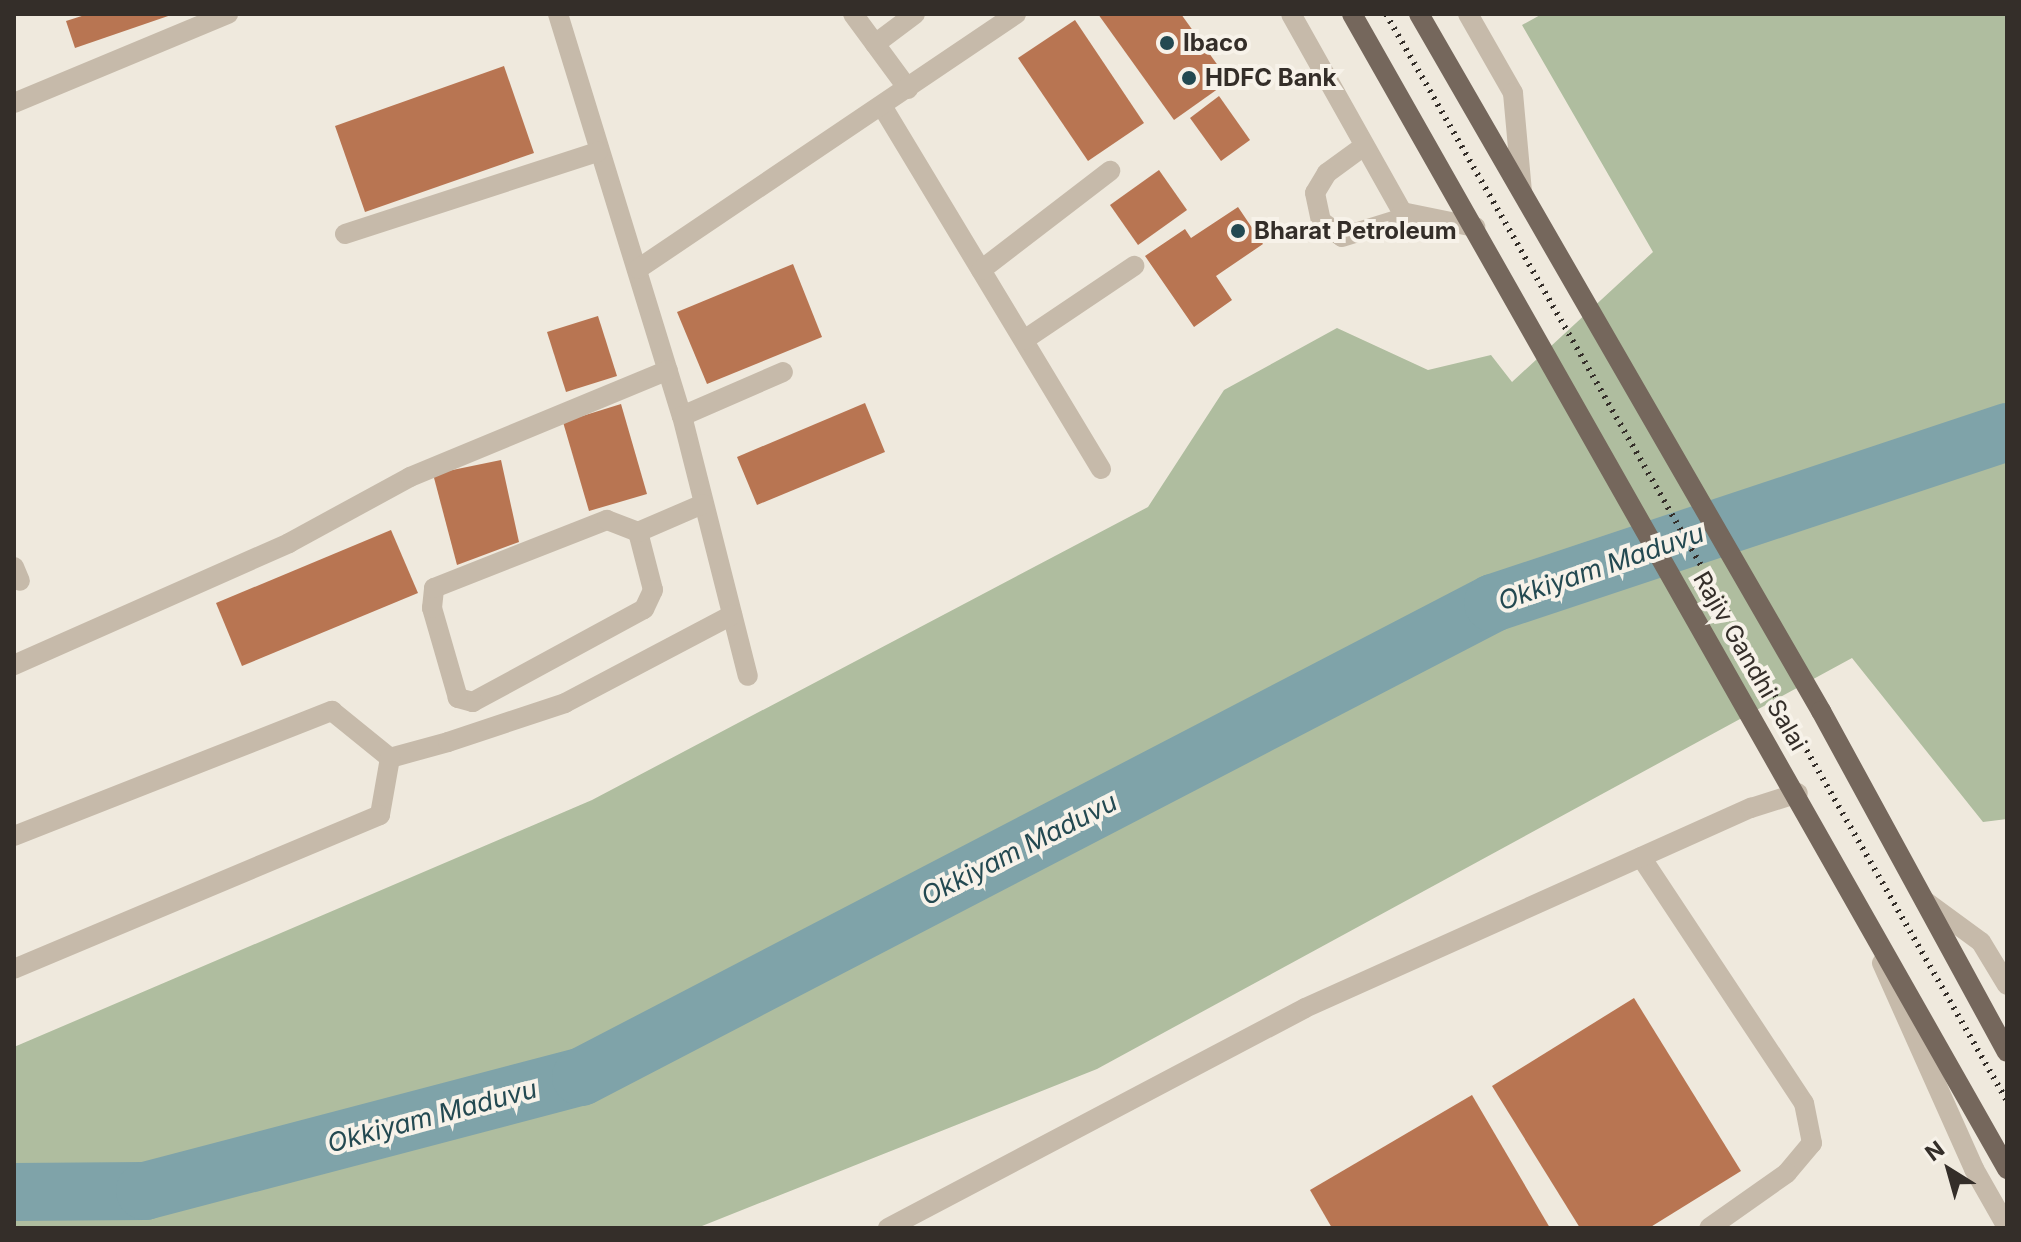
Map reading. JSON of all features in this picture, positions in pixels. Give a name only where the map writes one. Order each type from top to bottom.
[{"type":"main road","name":"Rajiv Gandhi Salai","points":[[1352,14],[1517,298],[1762,739],[1798,793],[2007,1169]]},
{"type":"main road","name":"Rajiv Gandhi Salai","points":[[1419,14],[1821,711],[2007,1052]]},
{"type":"street","points":[[14,103],[228,14]]},
{"type":"street","points":[[558,14],[598,152],[638,269],[682,416],[748,676]]},
{"type":"street","points":[[853,14],[908,89]]},
{"type":"street","points":[[875,44],[915,14]]},
{"type":"street","points":[[638,269],[1016,14]]},
{"type":"street","points":[[1291,14],[1402,212],[1475,227]]},
{"type":"street","points":[[1468,14],[1513,93],[1522,191]]},
{"type":"street","points":[[882,106],[1101,469]]},
{"type":"street","points":[[1364,146],[1327,173],[1315,193],[1321,221],[1342,237],[1413,215]]},
{"type":"street","points":[[345,234],[598,152]]},
{"type":"street","points":[[981,270],[1110,171]]},
{"type":"street","points":[[1024,340],[1134,266]]},
{"type":"street","points":[[14,665],[289,543],[410,477],[668,370]]},
{"type":"street","points":[[682,416],[783,372]]},
{"type":"street","points":[[638,532],[653,590],[644,609],[473,702],[458,698],[432,608],[434,588],[607,520],[638,532],[703,504]]},
{"type":"street","points":[[390,758],[565,703],[732,615]]},
{"type":"street","points":[[14,836],[332,711],[390,758]]},
{"type":"street","points":[[14,969],[380,815],[390,758]]},
{"type":"street","points":[[888,1228],[1305,1008],[1641,857],[1798,793]]},
{"type":"street","points":[[1641,857],[1804,1103],[1812,1143],[1787,1173],[1709,1228]]},
{"type":"street","points":[[1834,858],[1974,1169],[2007,1227]]},
{"type":"street","points":[[1925,901],[1981,942],[2007,985]]},
{"type":"green space","points":[[1542,14],[2007,14],[2007,819],[1983,822],[1852,658],[1097,1069],[697,1228],[14,1228],[14,1047],[592,800],[1148,507],[1224,390],[1337,328],[1428,370],[1491,355],[1512,382],[1653,252],[1522,25]]},
{"type":"building","points":[[88,14],[174,14],[75,48],[66,21]]},
{"type":"building","points":[[1098,14],[1181,14],[1229,81],[1174,120]]},
{"type":"building","points":[[1075,20],[1144,123],[1088,161],[1018,58]]},
{"type":"building","points":[[504,66],[534,153],[365,212],[335,126]]},
{"type":"building","points":[[1219,96],[1250,140],[1221,161],[1190,118]]},
{"type":"building","points":[[1159,170],[1187,210],[1138,245],[1110,205]]},
{"type":"building","points":[[1238,207],[1263,244],[1216,276],[1232,300],[1194,327],[1145,256],[1185,229],[1191,238]]},
{"type":"building","points":[[793,264],[822,337],[707,384],[677,312]]},
{"type":"building","points":[[598,316],[617,376],[566,392],[547,332]]},
{"type":"building","points":[[865,403],[885,452],[757,505],[737,457]]},
{"type":"building","points":[[621,404],[647,494],[589,511],[563,422]]},
{"type":"building","points":[[501,460],[519,542],[457,565],[433,474]]},
{"type":"building","points":[[391,530],[418,593],[242,666],[216,603]]},
{"type":"building","points":[[1634,998],[1741,1171],[1649,1228],[1580,1228],[1492,1086]]},
{"type":"building","points":[[1472,1095],[1550,1228],[1332,1228],[1310,1190]]},
{"type":"waterway","name":"Okkiyam Maduvu","points":[[14,1192],[145,1191],[581,1077],[1493,603],[2007,432]]},
{"type":"railway","points":[[1386,14],[2007,1101]]},
{"type":"place","name":"Ibaco","points":[[1167,43]]},
{"type":"place","name":"HDFC Bank","points":[[1189,78]]},
{"type":"place","name":"Bharat Petroleum","points":[[1238,231]]}]
